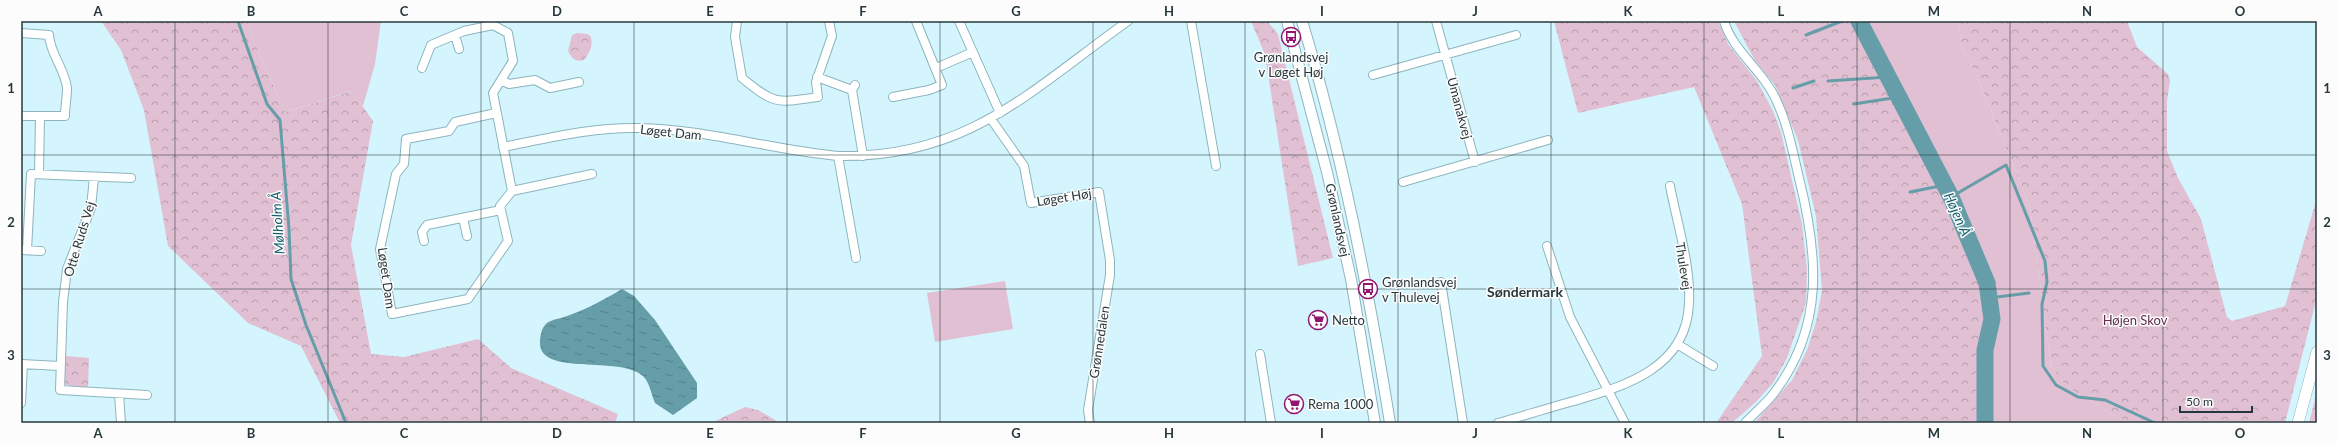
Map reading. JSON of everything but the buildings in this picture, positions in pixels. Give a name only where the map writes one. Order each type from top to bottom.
[{"type":"main road","points":[[2298,423],[2317,352]]},
{"type":"street","points":[[737,21],[738,26],[735,38],[742,78],[764,97],[782,102],[818,97],[816,82],[817,77],[832,36],[829,21]]},
{"type":"street","points":[[893,97],[929,90],[942,85],[916,21]]},
{"type":"street","points":[[959,21],[1000,113]]},
{"type":"street","points":[[856,258],[838,156],[864,156],[936,144],[991,119],[1128,21]]},
{"type":"street","points":[[1191,21],[1216,166]]},
{"type":"street","name":"Grønlandsvej","points":[[1287,21],[1330,183],[1350,279],[1375,423]]},
{"type":"street","name":"Grønlandsvej","points":[[1302,21],[1342,171],[1364,273],[1390,423]]},
{"type":"street","name":"Umanakvej","points":[[1436,21],[1475,162]]},
{"type":"street","points":[[1724,21],[1736,44],[1766,81],[1778,102],[1806,206],[1815,281],[1812,306],[1806,330],[1788,372],[1774,394],[1744,423]]},
{"type":"street","points":[[422,68],[431,45],[455,35],[493,25],[508,33],[513,61],[492,93],[512,191]]},
{"type":"street","points":[[21,33],[49,35],[50,46],[67,88],[65,116],[21,116]]},
{"type":"street","points":[[455,35],[458,49]]},
{"type":"street","points":[[1373,75],[1445,53],[1516,35]]},
{"type":"street","points":[[936,68],[973,52]]},
{"type":"street","points":[[817,77],[853,88],[864,156]]},
{"type":"street","points":[[501,80],[509,84],[535,80],[550,88],[579,82]]},
{"type":"street","name":"Løget Dam","points":[[496,113],[455,122],[448,131],[406,139],[404,164],[396,174],[380,249],[392,314],[468,299],[508,241],[501,210]]},
{"type":"street","points":[[39,174],[40,116]]},
{"type":"street","name":"Løget Høj","points":[[991,119],[1024,166],[1031,203],[1099,192],[1110,260]]},
{"type":"street","name":"Løget Dam","points":[[504,147],[578,132],[640,128],[676,130],[803,153],[838,156]]},
{"type":"street","points":[[1403,182],[1548,140]]},
{"type":"street","points":[[41,251],[24,250],[30,174],[131,178]]},
{"type":"street","points":[[424,241],[422,232],[427,225],[501,210],[500,206],[512,191],[592,174]]},
{"type":"street","name":"Otte Ruds Vej","points":[[94,177],[91,208],[67,269],[63,302],[60,390],[119,394]]},
{"type":"street","name":"Thulevej","points":[[1498,423],[1526,419],[1608,391],[1646,375],[1664,360],[1677,344],[1686,324],[1690,294],[1670,186]]},
{"type":"street","points":[[463,218],[467,236]]},
{"type":"street","points":[[1547,246],[1570,317],[1626,423]]},
{"type":"street","name":"Grønnedalen","points":[[1090,423],[1088,410],[1110,275],[1110,260]]},
{"type":"street","points":[[1441,282],[1464,423]]},
{"type":"street","points":[[1677,344],[1713,366]]},
{"type":"street","points":[[1260,354],[1271,423]]},
{"type":"street","points":[[21,403],[22,364],[60,366]]},
{"type":"street","points":[[121,423],[119,394],[147,395]]},
{"type":"green space","points":[[101,21],[249,21],[251,35],[285,112],[352,91],[373,121],[351,245],[371,354],[404,357],[478,339],[511,368],[618,414],[615,423],[340,423],[301,346],[248,323],[168,246],[144,110],[121,50]]},
{"type":"green space","points":[[249,21],[381,21],[375,64],[363,106],[351,91],[285,112],[251,35]]},
{"type":"green space","points":[[1251,21],[1267,21],[1278,34],[1333,258],[1298,266],[1265,55]]},
{"type":"green space","points":[[1554,21],[1718,21],[1728,44],[1757,81],[1773,111],[1781,132],[1802,224],[1807,269],[1806,303],[1787,358],[1773,383],[1756,402],[1732,423],[1716,423],[1762,356],[1742,204],[1694,87],[1578,113]]},
{"type":"green space","points":[[1734,21],[1867,21],[1897,74],[1958,197],[2000,291],[1990,380],[1991,423],[1754,423],[1792,380],[1807,350],[1816,322],[1822,291],[1816,216],[1798,140],[1775,85],[1754,59]]},
{"type":"green space","points":[[1867,21],[1958,21],[1962,47],[1979,81],[2030,207],[2051,366],[2072,390],[2128,423],[1991,423],[1990,380]]},
{"type":"green space","name":"Højen Skov","points":[[1958,21],[2127,21],[2137,47],[2168,74],[2170,80],[2167,101],[2167,151],[2178,178],[2201,219],[2227,317],[2232,321],[2285,306],[2317,198],[2317,297],[2285,423],[2128,423],[2072,390],[2061,379],[2051,366],[2030,207],[1979,81],[1962,47]]},
{"type":"green space","points":[[577,33],[588,34],[591,37],[592,44],[584,60],[578,61],[571,56],[568,51],[572,35]]},
{"type":"green space","points":[[1005,281],[1013,329],[935,342],[927,293]]},
{"type":"green space","points":[[65,356],[89,358],[88,388],[66,385],[63,380]]},
{"type":"green space","points":[[2317,392],[2317,423],[2309,423]]},
{"type":"green space","points":[[745,407],[758,410],[780,423],[711,423]]},
{"type":"water","points":[[622,289],[634,296],[655,320],[697,383],[697,398],[673,415],[655,403],[649,385],[643,376],[632,370],[617,367],[567,363],[553,360],[543,353],[540,338],[546,324],[552,320],[585,309]]},
{"type":"waterway","name":"Mølholm Å","points":[[238,21],[267,104],[280,120],[289,229],[291,279],[306,325],[346,423]]},
{"type":"waterway","points":[[1806,35],[1842,21]]},
{"type":"waterway","name":"Højen Å","points":[[1859,21],[1951,197],[1987,283],[1992,319],[1985,350],[1985,423]]},
{"type":"waterway","points":[[1828,81],[1888,77]]},
{"type":"waterway","points":[[1793,88],[1814,81]]},
{"type":"waterway","points":[[1854,104],[1899,97]]},
{"type":"waterway","points":[[1951,197],[2006,165],[2045,261],[2047,282],[2042,304],[2043,366],[2056,385],[2078,397],[2105,400],[2155,423]]},
{"type":"waterway","points":[[1910,192],[1945,185]]},
{"type":"waterway","points":[[1989,298],[2029,293]]},
{"type":"place","name":"Grønlandsvej v Løget Høj","points":[[1291,37]]},
{"type":"place","name":"Grønlandsvej v Thulevej","points":[[1368,289]]},
{"type":"place","name":"Netto","points":[[1318,320]]},
{"type":"place","name":"Rema 1000","points":[[1294,404]]},
{"type":"district","name":"Søndermark","points":[[1525,291]]}]
